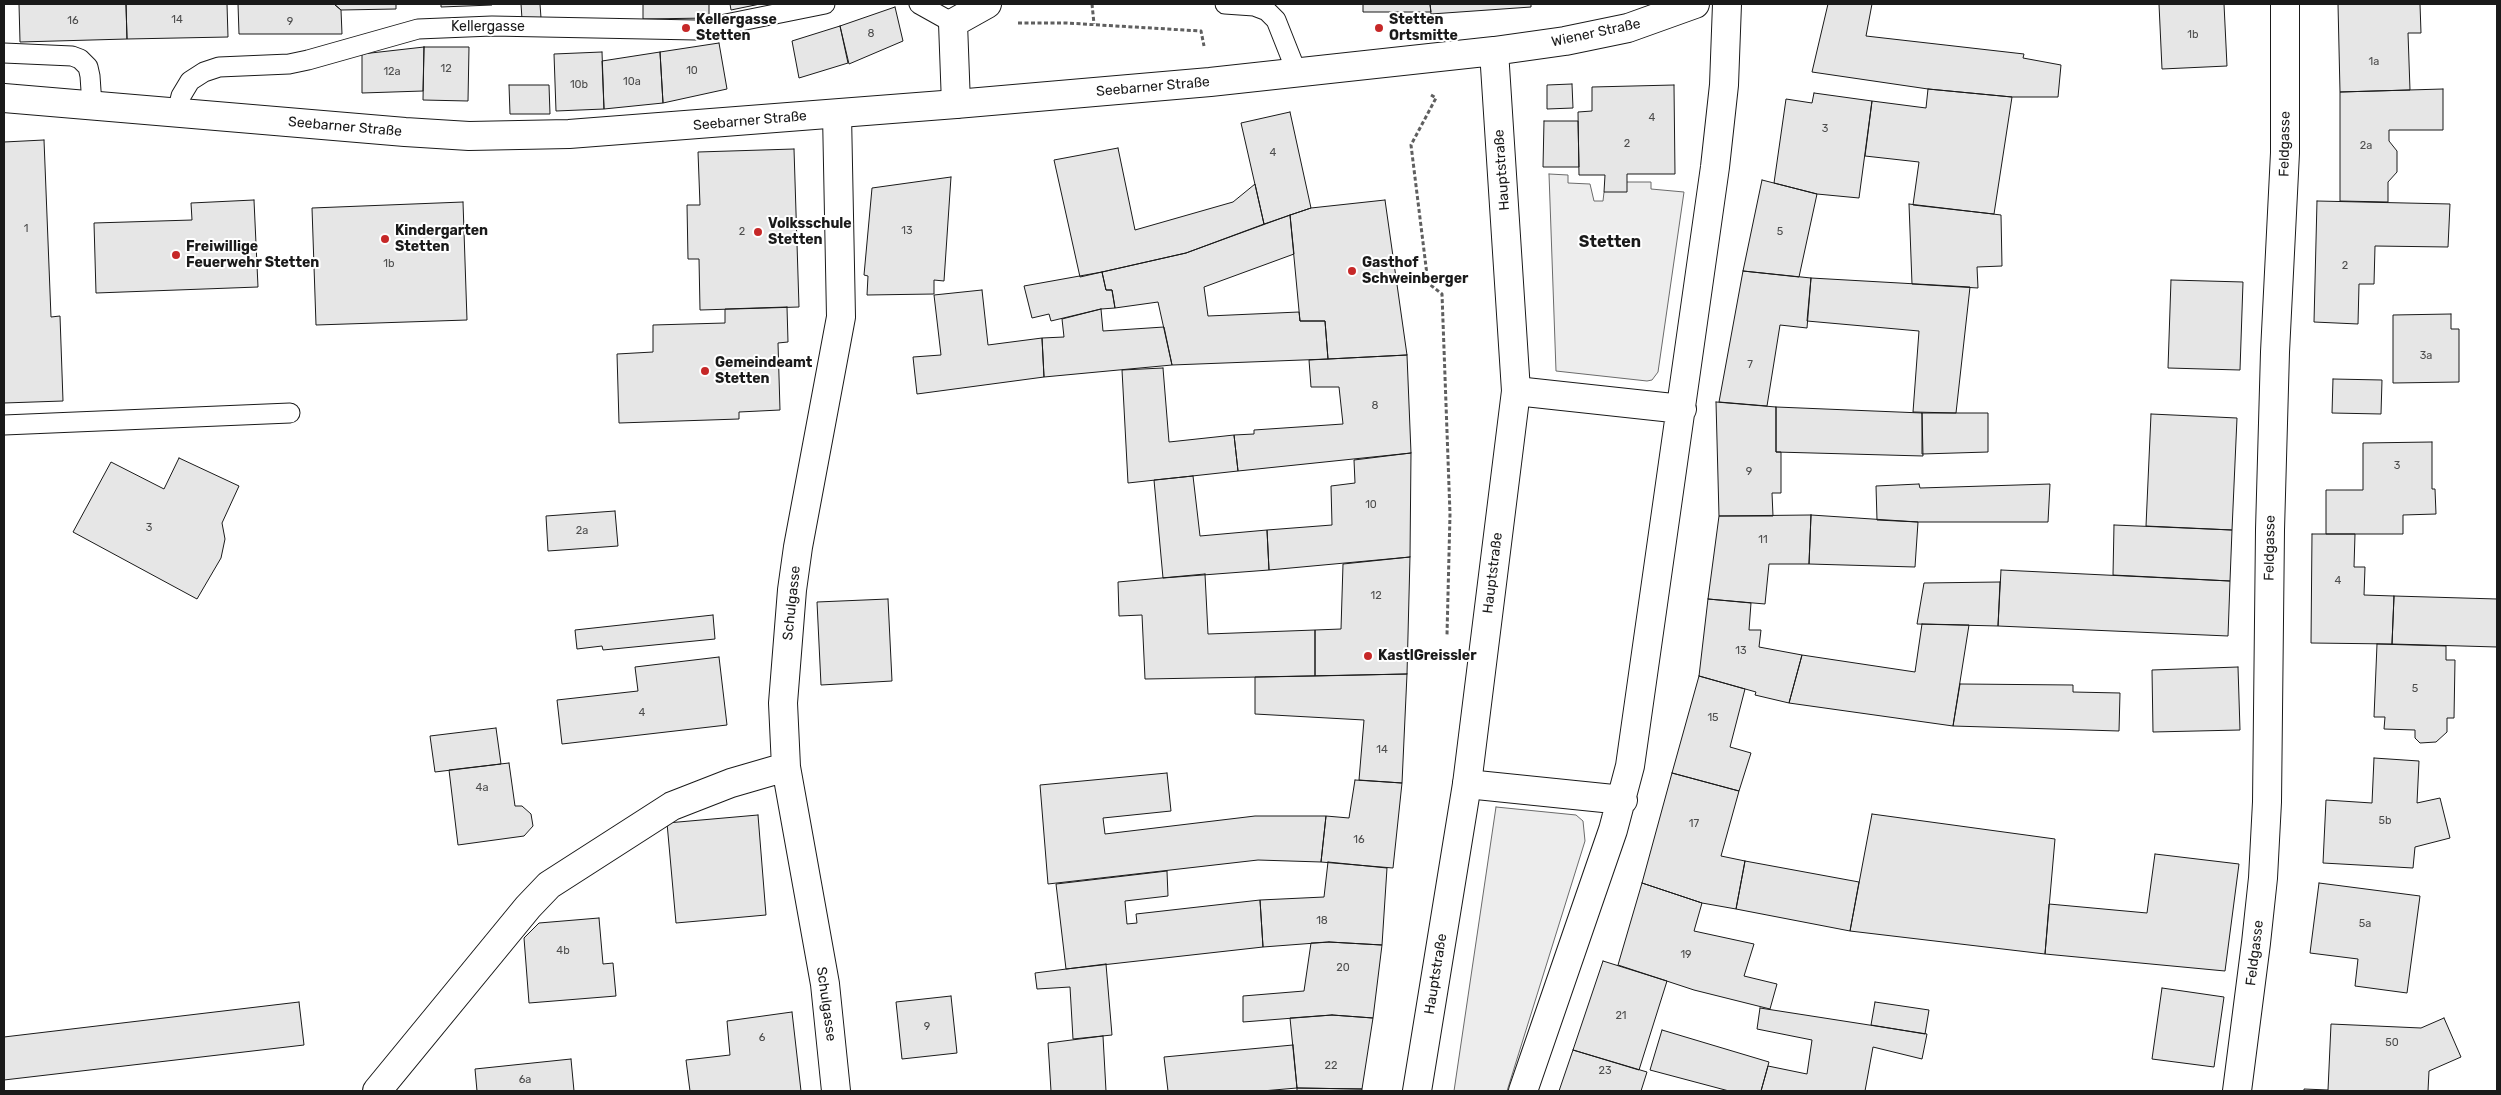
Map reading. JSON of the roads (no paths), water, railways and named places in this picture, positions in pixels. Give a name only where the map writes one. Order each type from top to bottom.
[{"type":"street","points":[[956,104],[953,23],[987,4]]},
{"type":"street","name":"Wiener Straße","points":[[1494,51],[1565,41],[1628,28],[1695,4]]},
{"type":"street","points":[[1523,1091],[1623,800],[1630,766],[1682,409],[1722,104],[1727,4]]},
{"type":"street","name":"Feldgasse","points":[[2237,1091],[2258,924],[2267,802],[2270,530],[2275,352],[2285,153],[2285,4]]},
{"type":"street","name":"Seebarner Straße","points":[[4,98],[405,132],[521,137],[637,130],[1210,82],[1494,51]]},
{"type":"street","name":"Hauptstraße","points":[[1417,1091],[1466,784],[1516,391],[1494,51]]},
{"type":"street","name":"Schulgasse","points":[[836,1091],[825,984],[786,767],[783,703],[792,590],[806,501],[841,317],[837,114]]},
{"type":"street","points":[[1516,391],[1682,409]]},
{"type":"street","points":[[377,1091],[528,907],[549,885],[672,806],[732,783],[786,767]]},
{"type":"street","points":[[1466,784],[1623,800]]},
{"type":"lane","name":"Kellergasse","points":[[177,112],[180,96],[190,81],[219,66],[289,64],[418,29],[492,26],[696,30],[825,4]]},
{"type":"lane","points":[[919,4],[953,23]]},
{"type":"lane","points":[[1225,4],[1254,6],[1267,11],[1276,20],[1297,73]]},
{"type":"lane","points":[[4,53],[72,56],[80,59],[88,67],[92,105]]},
{"type":"lane","points":[[4,425],[290,413]]},
{"type":"place","name":"Kellergasse Stetten","points":[[686,28]]},
{"type":"place","name":"Stetten Ortsmitte","points":[[1379,28]]},
{"type":"place","name":"Volksschule Stetten","points":[[758,232]]},
{"type":"place","name":"Kindergarten Stetten","points":[[385,239]]},
{"type":"place","name":"Freiwillige Feuerwehr Stetten","points":[[176,255]]},
{"type":"place","name":"Gasthof Schweinberger","points":[[1352,271]]},
{"type":"place","name":"Gemeindeamt Stetten","points":[[705,371]]},
{"type":"place","name":"KastlGreissler","points":[[1368,656]]},
{"type":"district","name":"Stetten","points":[[1610,242]]}]
